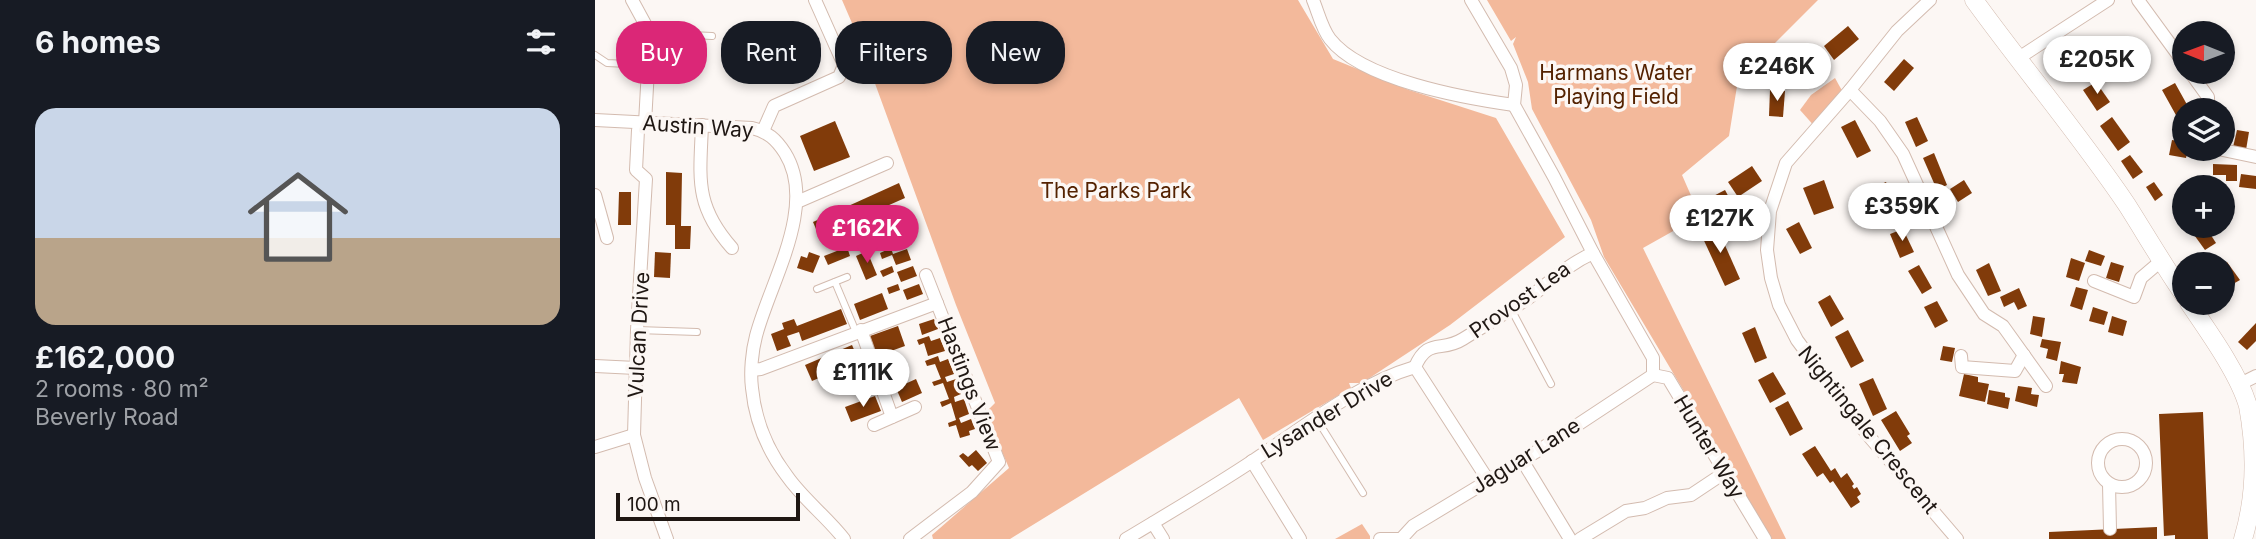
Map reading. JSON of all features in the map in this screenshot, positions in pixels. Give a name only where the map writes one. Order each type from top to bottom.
[{"type":"street","points":[[632,0],[643,21]]},
{"type":"street","points":[[763,131],[774,106],[839,77],[844,65],[815,0]]},
{"type":"street","points":[[1313,0],[1329,39],[1354,60],[1407,84],[1514,105]]},
{"type":"street","points":[[1471,0],[1511,68],[1516,85],[1514,105],[1653,358],[1653,375]]},
{"type":"street","name":"Nightingale Crescent","points":[[1930,0],[1897,31],[1786,163],[1770,211],[1767,250],[1771,278],[1779,304],[1797,340],[1867,434],[1957,539]]},
{"type":"street","points":[[1973,0],[2126,205],[2172,277]]},
{"type":"street","points":[[2017,60],[2108,0]]},
{"type":"street","points":[[2138,0],[2172,47]]},
{"type":"street","points":[[642,126],[646,84]]},
{"type":"street","points":[[1850,90],[1880,121],[1903,154],[1958,275],[1984,314],[2003,326],[2046,386]]},
{"type":"street","name":"Austin Way","points":[[595,120],[642,126],[753,128],[772,135],[791,162],[797,202],[789,240],[755,337],[752,388],[763,438],[787,478],[832,523],[844,539]]},
{"type":"street","points":[[702,125],[702,198],[717,231],[732,248]]},
{"type":"street","name":"Vulcan Drive","points":[[642,126],[636,170],[646,179],[634,435],[645,478],[667,539]]},
{"type":"street","points":[[2235,152],[2256,156]]},
{"type":"street","points":[[797,202],[887,163]]},
{"type":"street","points":[[595,195],[607,238]]},
{"type":"street","name":"Provost Lea","points":[[1415,367],[1427,349],[1457,343],[1511,309],[1573,262],[1593,253]]},
{"type":"street","points":[[2094,281],[2134,296],[2141,278],[2161,261]]},
{"type":"street","name":"Hastings View","points":[[910,539],[972,492],[999,462],[926,275]]},
{"type":"street","points":[[752,370],[761,369],[937,303]]},
{"type":"street","points":[[2197,315],[2224,358],[2247,404],[2254,439],[2256,476],[2253,517],[2243,539]]},
{"type":"street","points":[[859,331],[892,417]]},
{"type":"street","points":[[1961,356],[1962,367],[2015,371],[2024,355]]},
{"type":"street","points":[[595,366],[636,368]]},
{"type":"street","name":"Lysander Drive","points":[[1126,539],[1316,418],[1392,374],[1415,367],[1488,480]]},
{"type":"street","name":"Jaguar Lane","points":[[1401,539],[1413,526],[1522,460],[1653,375]]},
{"type":"street","name":"Hunter Way","points":[[1653,375],[1668,378],[1765,539]]},
{"type":"street","points":[[2238,385],[2256,376]]},
{"type":"street","points":[[874,425],[915,407]]},
{"type":"street","points":[[595,447],[634,435]]},
{"type":"street","points":[[1522,460],[1570,539]]},
{"type":"street","points":[[1252,461],[1300,539]]},
{"type":"street","points":[[1580,539],[1626,511],[1645,508],[1667,498],[1691,495],[1724,473]]},
{"type":"street","points":[[2109,484],[2110,529]]},
{"type":"street","points":[[1153,523],[1163,539]]},
{"type":"street","points":[[1380,539],[1401,539]]},
{"type":"lane","points":[[707,36],[712,36]]},
{"type":"lane","points":[[595,55],[607,63],[616,63]]},
{"type":"lane","points":[[817,289],[847,277]]},
{"type":"lane","points":[[835,282],[859,331]]},
{"type":"lane","points":[[1511,309],[1551,384]]},
{"type":"lane","points":[[637,330],[697,332]]},
{"type":"lane","points":[[1316,418],[1363,493]]},
{"type":"green space","name":"The Parks Park","points":[[842,0],[1298,0],[1333,59],[1409,90],[1496,118],[1565,237],[1450,325],[1362,383],[1349,383],[1351,388],[1263,440],[1239,398],[1010,539],[933,539],[932,535],[1009,468],[985,413],[995,403],[875,84],[952,84],[952,21],[851,21]]},
{"type":"green space","name":"Harmans Water Playing Field","points":[[1487,0],[1818,0],[1738,80],[1729,136],[1682,175],[1700,216],[1643,248],[1786,539],[1772,539],[1604,257],[1591,220],[1532,109],[1528,82],[1513,44],[1516,37],[1511,41]]},
{"type":"green space","points":[[1835,78],[1845,96],[1816,128],[1800,110],[1811,95]]},
{"type":"green space","points":[[1362,524],[1370,539],[1335,539]]},
{"type":"building","points":[[1848,26],[1859,39],[1834,60],[1824,46]]},
{"type":"building","points":[[1820,54],[1829,65],[1805,86],[1795,75]]},
{"type":"building","points":[[1904,59],[1914,68],[1894,91],[1884,82]]},
{"type":"building","points":[[2096,82],[2110,102],[2097,111],[2083,90]]},
{"type":"building","points":[[2176,84],[2183,98],[2172,98],[2172,108],[2162,90]]},
{"type":"building","points":[[1770,90],[1785,91],[1783,117],[1769,116]]},
{"type":"building","points":[[1917,117],[1928,141],[1916,147],[1905,122]]},
{"type":"building","points":[[2112,117],[2130,142],[2118,151],[2100,126]]},
{"type":"building","points":[[1855,120],[1871,151],[1857,158],[1841,127]]},
{"type":"building","points":[[835,121],[850,157],[814,171],[800,136]]},
{"type":"building","points":[[2237,130],[2249,132],[2246,150],[2235,147]]},
{"type":"building","points":[[1934,153],[1947,185],[1937,190],[1923,158]]},
{"type":"building","points":[[2130,155],[2143,172],[2133,179],[2121,161]]},
{"type":"building","points":[[2213,164],[2237,165],[2237,181],[2235,175],[2213,175]]},
{"type":"building","points":[[1752,166],[1762,181],[1738,197],[1728,182]]},
{"type":"building","points":[[666,172],[682,173],[681,226],[691,226],[690,249],[675,249],[675,225],[666,225]]},
{"type":"building","points":[[2241,174],[2256,176],[2256,189],[2239,187]]},
{"type":"building","points":[[1824,180],[1834,208],[1814,215],[1803,188]]},
{"type":"building","points":[[1964,180],[1972,193],[1958,202],[1950,189]]},
{"type":"building","points":[[1886,182],[1896,204],[1883,210],[1872,188]]},
{"type":"building","points":[[2154,182],[2163,195],[2155,201],[2146,187]]},
{"type":"building","points":[[899,183],[905,198],[819,236],[813,222]]},
{"type":"building","points":[[1725,190],[1732,203],[1706,218],[1698,204]]},
{"type":"building","points":[[619,192],[631,192],[631,225],[618,225]]},
{"type":"building","points":[[1799,222],[1812,248],[1800,254],[1786,229]]},
{"type":"building","points":[[1716,225],[1740,279],[1725,286],[1700,232]]},
{"type":"building","points":[[1903,229],[1914,252],[1900,258],[1890,234]]},
{"type":"building","points":[[885,230],[887,236],[900,231],[905,241],[889,248],[885,237],[875,242],[873,235]]},
{"type":"building","points":[[2196,238],[2213,238],[2216,243],[2205,250]]},
{"type":"building","points":[[847,247],[850,256],[828,265],[824,256]]},
{"type":"building","points":[[891,248],[893,254],[907,249],[911,260],[896,265],[892,255],[882,259],[880,253]]},
{"type":"building","points":[[2089,250],[2105,256],[2101,266],[2085,261]]},
{"type":"building","points":[[867,251],[877,275],[866,280],[856,256]]},
{"type":"building","points":[[655,252],[671,253],[670,278],[654,277]]},
{"type":"building","points":[[809,252],[820,256],[813,273],[797,268],[801,256],[807,258]]},
{"type":"building","points":[[2071,258],[2085,263],[2079,281],[2066,277]]},
{"type":"building","points":[[2111,262],[2124,266],[2119,282],[2106,278]]},
{"type":"building","points":[[1989,263],[2001,291],[1988,296],[1976,270]]},
{"type":"building","points":[[1919,265],[1932,288],[1922,294],[1908,271]]},
{"type":"building","points":[[892,266],[894,272],[883,277],[880,271]]},
{"type":"building","points":[[913,266],[917,276],[901,282],[897,272]]},
{"type":"building","points":[[898,284],[900,290],[889,294],[887,288]]},
{"type":"building","points":[[919,284],[923,294],[907,300],[903,290]]},
{"type":"building","points":[[2076,287],[2088,290],[2082,310],[2070,306]]},
{"type":"building","points":[[2019,288],[2027,306],[2018,310],[2014,302],[2004,307],[2000,297]]},
{"type":"building","points":[[882,293],[888,309],[860,320],[854,304]]},
{"type":"building","points":[[1830,295],[1844,319],[1831,327],[1818,302]]},
{"type":"building","points":[[1937,301],[1948,321],[1935,328],[1924,307]]},
{"type":"building","points":[[2093,307],[2108,312],[2104,325],[2089,321]]},
{"type":"building","points":[[841,309],[847,324],[802,341],[799,332],[787,336],[791,346],[777,351],[771,334],[784,329],[782,323],[794,319],[797,326]]},
{"type":"building","points":[[2033,316],[2045,318],[2042,337],[2030,334]]},
{"type":"building","points":[[2112,316],[2127,321],[2123,336],[2108,332]]},
{"type":"building","points":[[934,319],[938,329],[922,335],[919,324]]},
{"type":"building","points":[[2256,323],[2256,341],[2247,350],[2238,342]]},
{"type":"building","points":[[898,326],[905,346],[877,356],[870,336]]},
{"type":"building","points":[[1755,327],[1767,358],[1755,363],[1742,333]]},
{"type":"building","points":[[1848,330],[1864,361],[1851,368],[1835,337]]},
{"type":"building","points":[[929,336],[931,341],[940,338],[945,351],[928,356],[924,343],[919,345],[917,340]]},
{"type":"building","points":[[2042,339],[2061,342],[2057,361],[2046,358],[2048,349],[2040,347]]},
{"type":"building","points":[[852,345],[859,361],[812,381],[805,365]]},
{"type":"building","points":[[1943,346],[1955,348],[1952,362],[1940,360]]},
{"type":"building","points":[[938,356],[940,362],[948,359],[954,374],[945,377],[947,382],[956,379],[961,394],[954,397],[955,402],[964,399],[969,414],[959,418],[961,423],[971,419],[975,429],[969,431],[970,435],[960,438],[956,425],[949,427],[948,423],[956,420],[951,403],[942,407],[940,402],[949,399],[943,383],[934,386],[932,382],[941,379],[935,364],[927,366],[925,361]]},
{"type":"building","points":[[2061,361],[2081,367],[2077,384],[2062,382],[2064,374],[2059,374]]},
{"type":"building","points":[[1773,372],[1786,394],[1770,403],[1758,380]]},
{"type":"building","points":[[1964,374],[1978,377],[1978,382],[1989,384],[1985,402],[1959,396]]},
{"type":"building","points":[[1873,378],[1887,409],[1873,416],[1859,384]]},
{"type":"building","points":[[916,379],[922,393],[902,402],[896,388]]},
{"type":"building","points":[[2018,386],[2032,388],[2031,394],[2039,395],[2037,407],[2015,401]]},
{"type":"building","points":[[1989,390],[2005,393],[2005,397],[2010,398],[2008,409],[1987,404]]},
{"type":"building","points":[[875,396],[881,411],[851,422],[845,407]]},
{"type":"building","points":[[1788,401],[1803,429],[1790,436],[1775,408]]},
{"type":"building","points":[[1896,411],[1910,434],[1907,436],[1912,443],[1900,451],[1881,420]]},
{"type":"building","points":[[2203,412],[2208,539],[2175,539],[2175,535],[2164,536],[2159,414]]},
{"type":"building","points":[[1815,446],[1831,471],[1835,468],[1841,478],[1847,473],[1854,489],[1857,487],[1861,494],[1857,497],[1860,502],[1851,508],[1833,481],[1830,483],[1823,473],[1817,477],[1802,454]]},
{"type":"building","points":[[976,450],[987,463],[978,471],[972,465],[969,467],[959,456],[963,453],[968,457]]},
{"type":"building","points":[[2157,527],[2157,539],[2049,539],[2049,532]]}]
